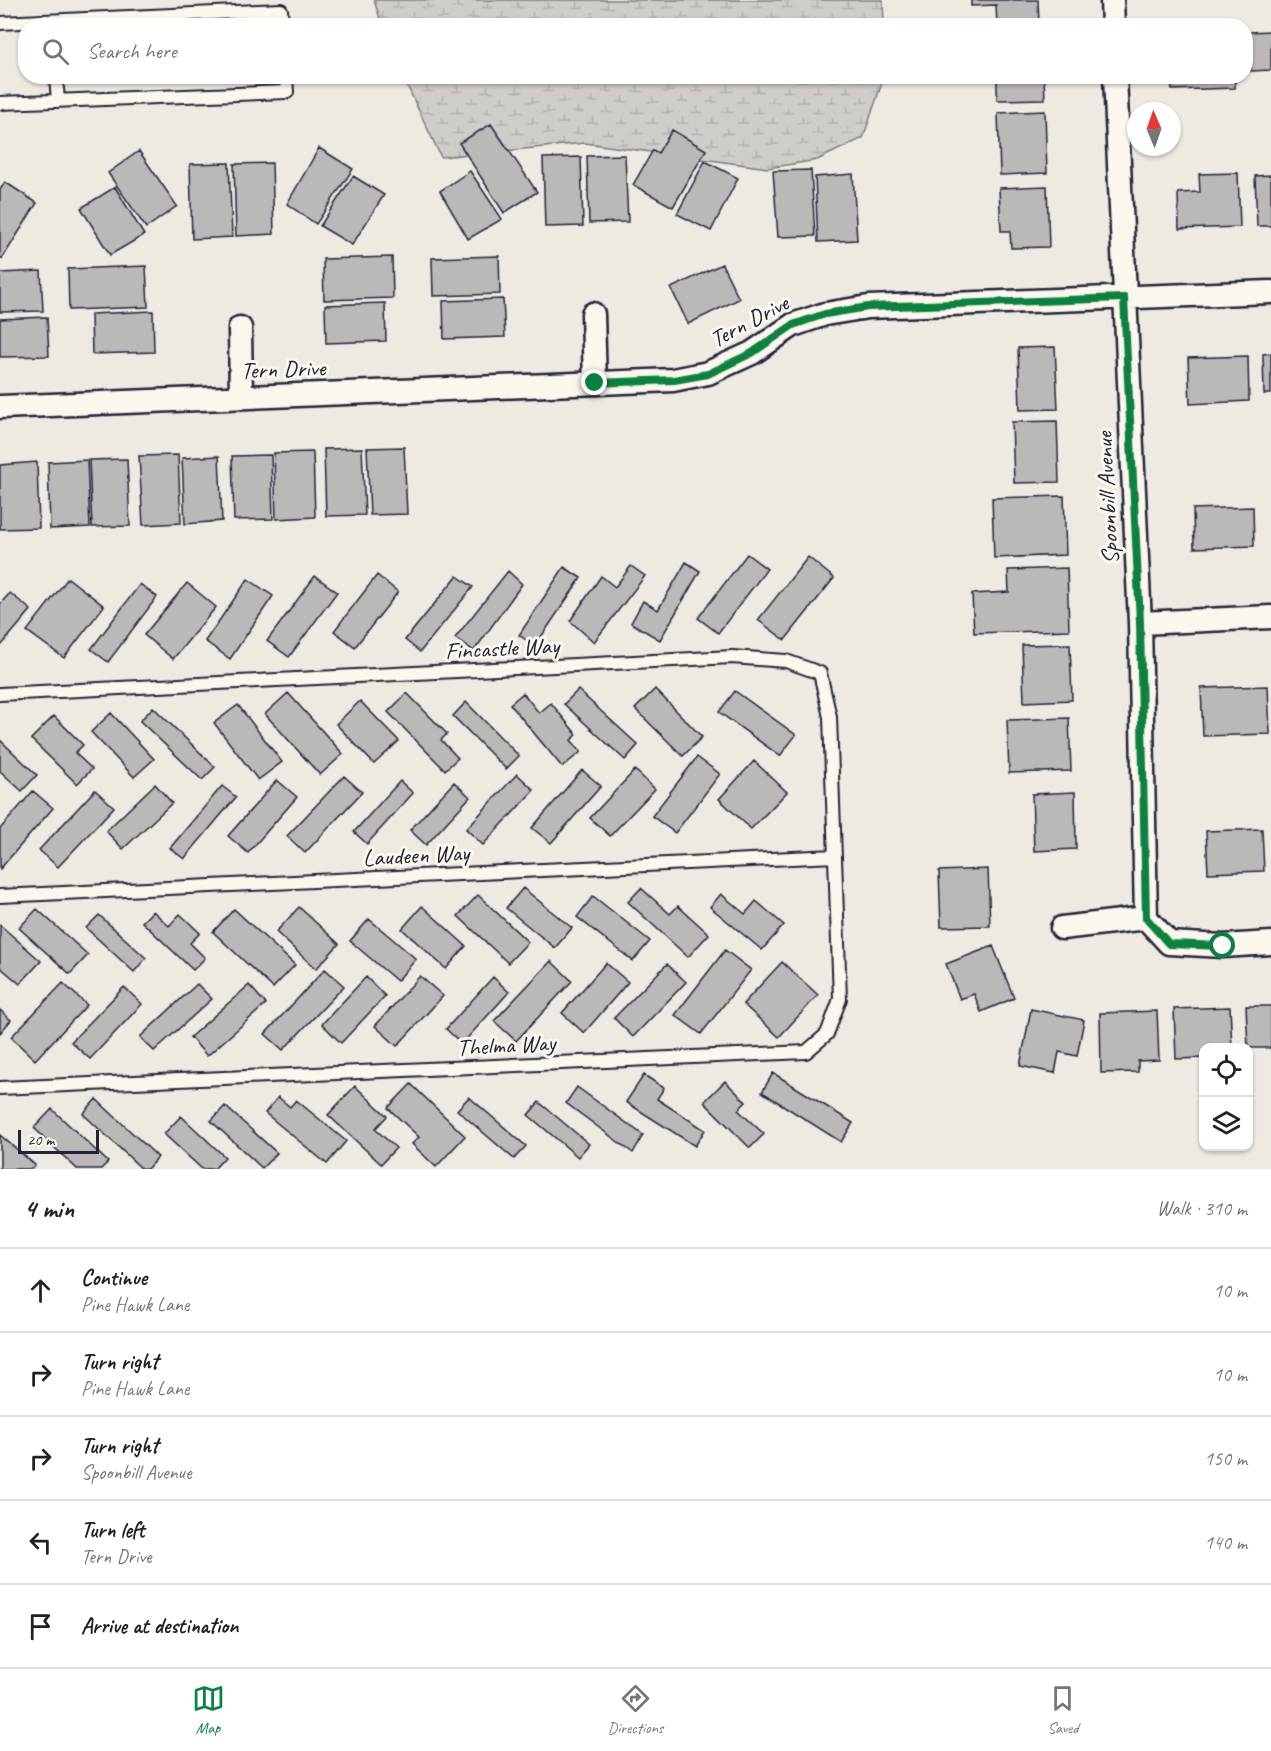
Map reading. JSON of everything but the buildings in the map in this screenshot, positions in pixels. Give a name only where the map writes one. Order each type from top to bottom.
[{"type":"street","points":[[1113,0],[1113,18]]},
{"type":"street","name":"Spoonbill Avenue","points":[[1115,84],[1140,622],[1146,918]]},
{"type":"street","name":"Tern Drive","points":[[0,407],[674,380],[708,374],[752,353],[793,325],[825,314],[868,307],[1271,291]]},
{"type":"street","points":[[593,314],[595,383]]},
{"type":"street","points":[[240,328],[241,397]]},
{"type":"street","points":[[1140,622],[1271,617]]},
{"type":"street","points":[[1062,928],[1146,918],[1169,944],[1223,946],[1271,943]]},
{"type":"lane","points":[[139,18],[281,10],[282,18]]},
{"type":"lane","points":[[0,23],[18,23]]},
{"type":"lane","points":[[57,84],[58,101]]},
{"type":"lane","points":[[0,104],[287,92],[286,84]]},
{"type":"lane","name":"Fincastle Way","points":[[0,694],[732,657],[786,661],[820,673],[830,717],[835,856]]},
{"type":"lane","name":"Laudeen Way","points":[[0,896],[835,856]]},
{"type":"lane","name":"Thelma Way","points":[[0,1088],[806,1052],[827,1034],[840,999],[835,856]]},
{"type":"green space","points":[[374,0],[883,0],[884,18],[380,18]]},
{"type":"green space","points":[[406,84],[882,84],[863,138],[817,160],[768,168],[585,143],[441,157]]},
{"type":"route","points":[[595,383],[674,380],[708,374],[752,353],[793,325],[825,314],[868,307],[1124,298],[1140,622],[1146,918],[1169,944],[1223,946]]}]
